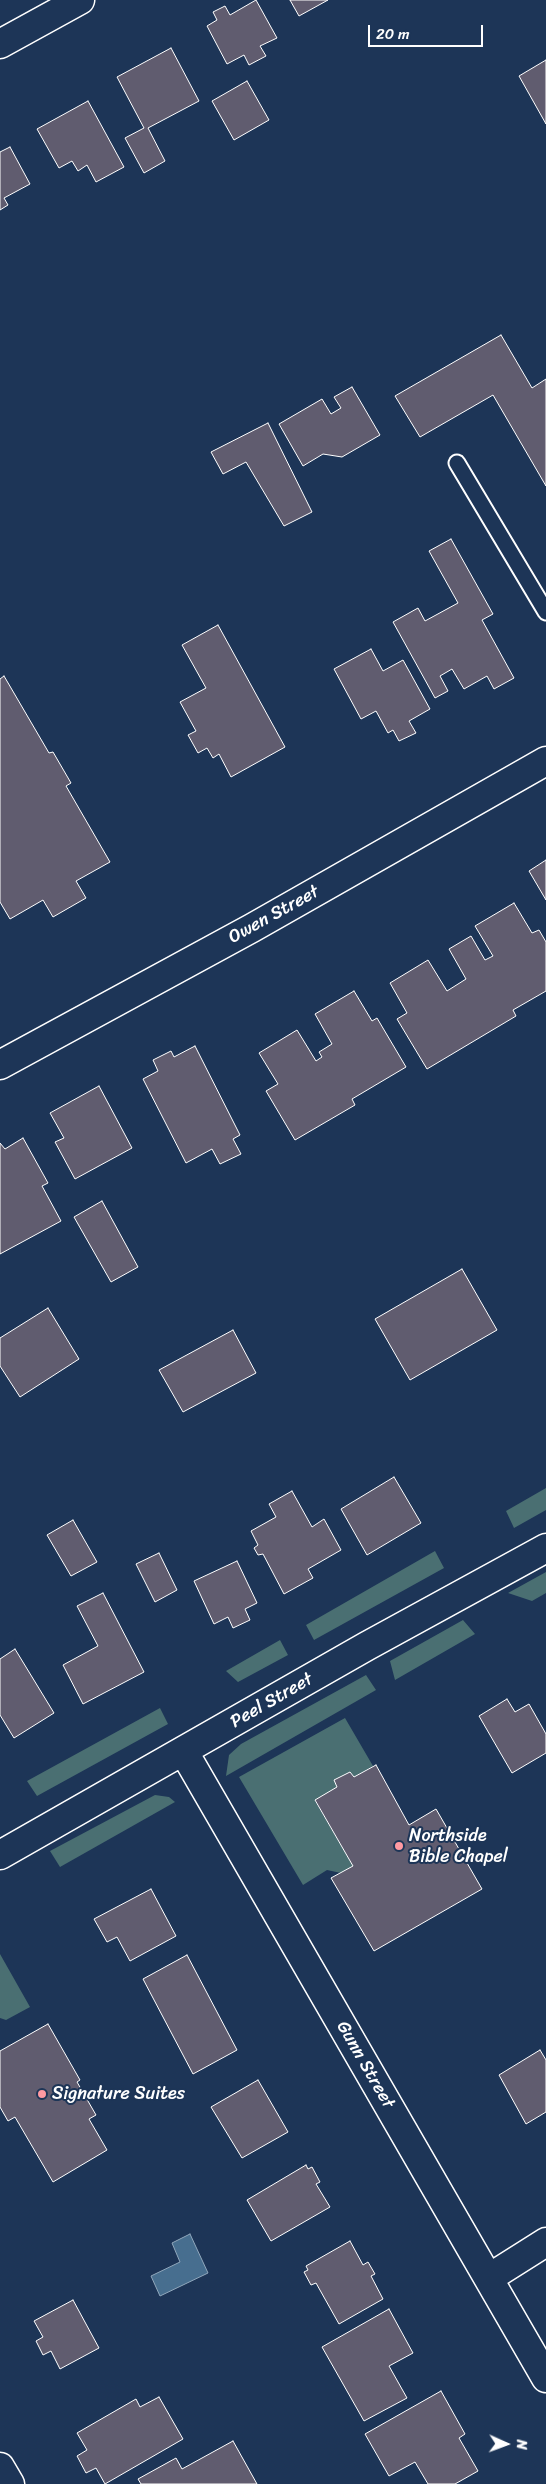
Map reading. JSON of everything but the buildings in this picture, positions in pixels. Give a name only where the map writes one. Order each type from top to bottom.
[{"type":"street","points":[[0,44],[80,0]]},
{"type":"street","name":"Owen Street","points":[[0,1065],[252,928],[546,761]]},
{"type":"street","name":"Peel Street","points":[[0,1856],[367,1646],[546,1548]]},
{"type":"street","name":"Gunn Street","points":[[184,1752],[546,2378]]},
{"type":"street","points":[[489,2278],[546,2242]]},
{"type":"street","points":[[0,2467],[10,2484]]},
{"type":"lane","points":[[458,463],[546,612]]},
{"type":"green space","points":[[546,1488],[546,1510],[514,1528],[506,1511]]},
{"type":"green space","points":[[435,1551],[444,1568],[314,1640],[306,1625]]},
{"type":"green space","points":[[546,1572],[546,1593],[532,1601],[508,1593]]},
{"type":"green space","points":[[463,1620],[475,1634],[395,1680],[390,1661]]},
{"type":"green space","points":[[280,1640],[288,1655],[238,1682],[226,1671]]},
{"type":"green space","points":[[366,1675],[376,1690],[226,1776],[229,1755],[241,1744]]},
{"type":"green space","points":[[160,1708],[168,1724],[37,1796],[27,1781]]},
{"type":"green space","points":[[345,1718],[373,1766],[354,1777],[350,1772],[335,1780],[337,1787],[315,1801],[353,1866],[341,1873],[327,1870],[303,1885],[239,1777]]},
{"type":"green space","points":[[155,1795],[169,1797],[175,1802],[60,1867],[50,1851]]},
{"type":"green space","points":[[0,1954],[30,2007],[6,2020],[0,2018]]},
{"type":"water","points":[[190,2234],[208,2273],[160,2296],[151,2276],[180,2262],[172,2243]]},
{"type":"place","name":"Northside Bible Chapel","points":[[399,1846]]},
{"type":"place","name":"Signature Suites","points":[[42,2094]]}]
